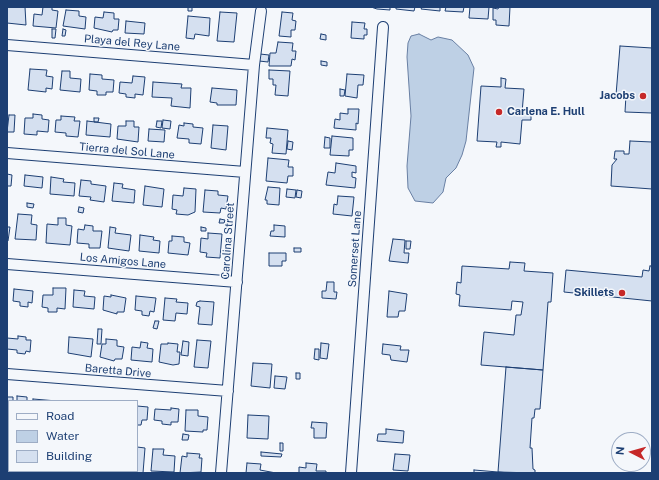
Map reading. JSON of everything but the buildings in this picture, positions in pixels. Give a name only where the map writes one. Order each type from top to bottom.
[{"type":"street","name":"Carolina Street","points":[[221,473],[254,65],[261,11]]},
{"type":"street","name":"Somerset Lane","points":[[351,473],[383,27]]},
{"type":"street","name":"Playa del Rey Lane","points":[[7,45],[254,65]]},
{"type":"street","name":"Tierra del Sol Lane","points":[[7,153],[245,172]]},
{"type":"street","name":"Los Amigos Lane","points":[[7,264],[237,282]]},
{"type":"street","name":"Baretta Drive","points":[[7,374],[228,391]]},
{"type":"water","points":[[419,34],[431,40],[438,37],[452,40],[468,55],[474,68],[466,141],[462,155],[456,168],[446,178],[443,192],[433,203],[415,201],[408,188],[407,166],[411,116],[407,57],[408,43],[411,36]]},
{"type":"place","name":"Jacobs","points":[[643,96]]},
{"type":"place","name":"Carlena E. Hull","points":[[499,112]]},
{"type":"place","name":"Skillets","points":[[622,293]]}]
